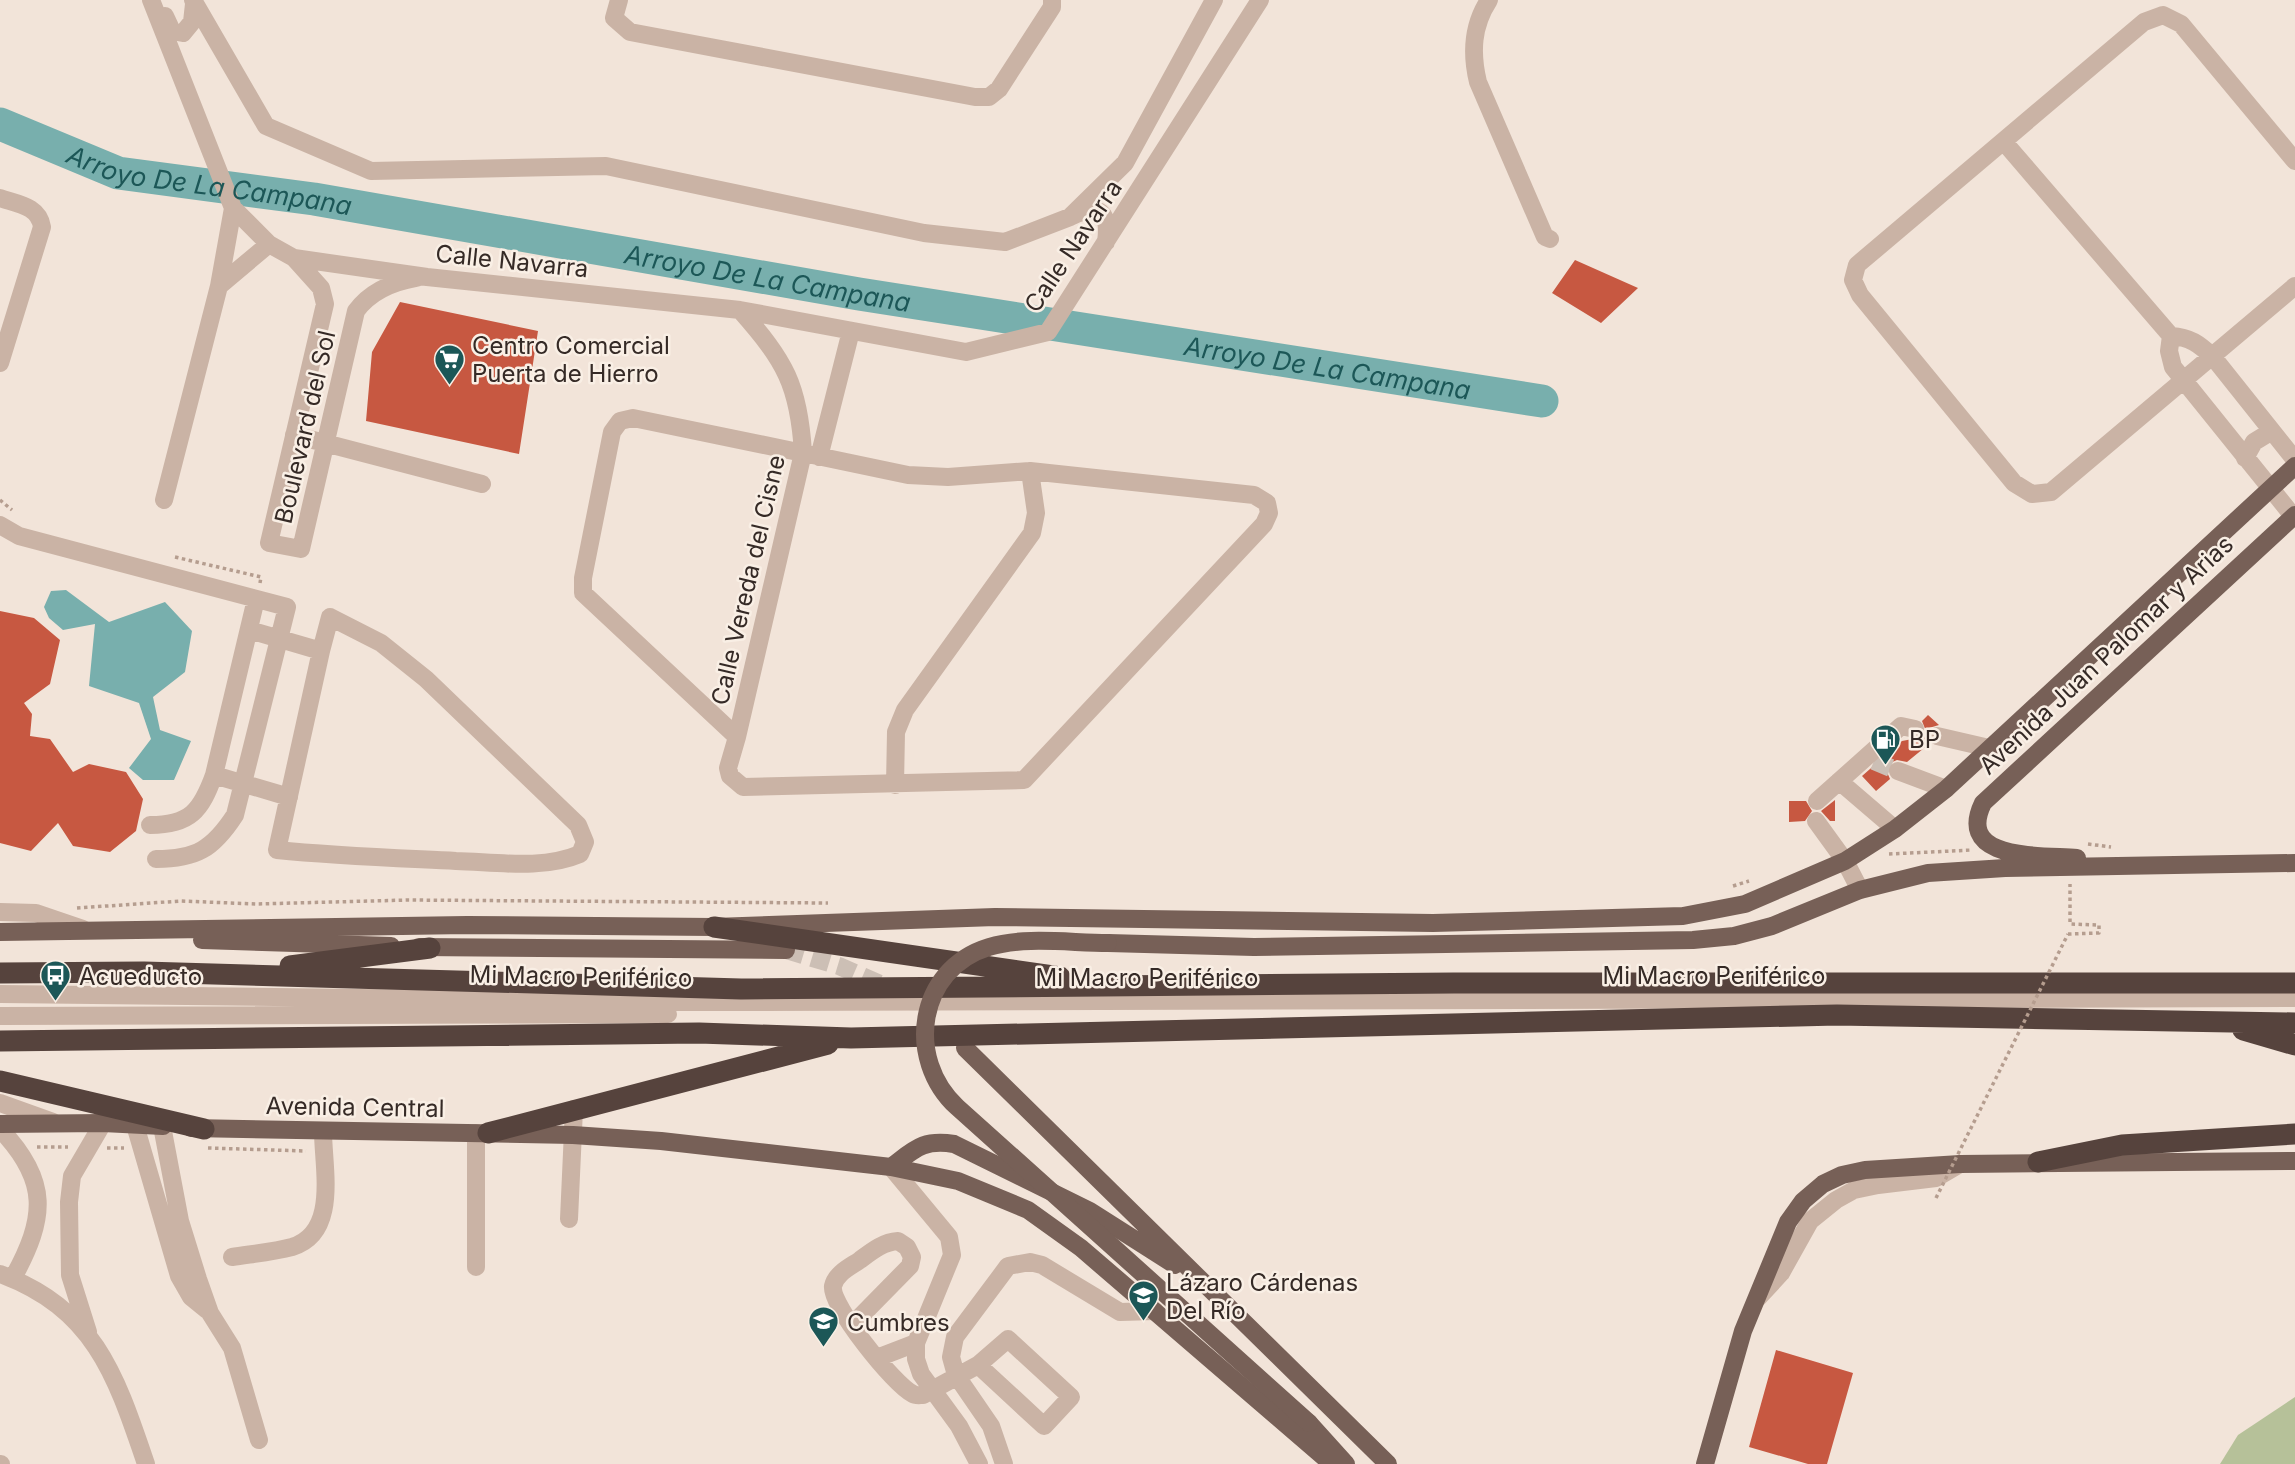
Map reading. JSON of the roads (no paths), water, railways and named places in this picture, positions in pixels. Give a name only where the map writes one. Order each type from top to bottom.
[{"type":"highway","points":[[714,928],[1135,988]]},
{"type":"highway","points":[[144,972],[292,965],[430,948]]},
{"type":"highway","points":[[0,973],[144,972],[741,989],[1135,988],[1454,983],[2295,983]]},
{"type":"highway","points":[[0,1041],[699,1033],[851,1038],[1837,1015],[2295,1023]]},
{"type":"highway","points":[[2221,1023],[2295,1045]]},
{"type":"highway","points":[[482,1133],[851,1038]]},
{"type":"highway","points":[[0,1081],[204,1139]]},
{"type":"highway","points":[[2038,1161],[2122,1145],[2295,1135]]},
{"type":"main road","name":"Avenida Juan Palomar y Arias","points":[[86,930],[467,925],[714,928],[995,917],[1433,923],[1683,916],[1745,904],[1845,861],[1895,829],[1946,789],[2295,463]]},
{"type":"main road","name":"Avenida Juan Palomar y Arias","points":[[2150,866],[1995,848],[1980,839],[1975,828],[1976,817],[1994,790],[2294,515]]},
{"type":"main road","points":[[1346,1464],[1309,1423],[957,1107],[933,1076],[925,1053],[926,1016],[934,992],[959,962],[981,950],[1007,943],[1254,947],[1693,940],[1734,936],[1772,926],[1860,890],[1928,873],[2006,868],[2295,863]]},
{"type":"main road","points":[[0,932],[86,930],[166,939],[430,948],[786,950]]},
{"type":"main road","points":[[965,1048],[1388,1464]]},
{"type":"main road","name":"Avenida Central","points":[[0,1124],[103,1123],[162,1126],[204,1139],[323,1131],[573,1135],[891,1167],[958,1181],[1028,1210],[1081,1248],[1332,1464]]},
{"type":"main road","points":[[891,1167],[914,1149],[932,1140],[954,1144],[1090,1211],[1207,1286]]},
{"type":"main road","points":[[1705,1464],[1743,1331],[1755,1300],[1788,1222],[1803,1201],[1823,1184],[1842,1175],[1865,1170],[1960,1164],[2038,1161],[2295,1161]]},
{"type":"street","name":"Calle Navarra","points":[[151,0],[228,194],[269,244],[294,258],[427,277],[740,310],[966,352],[1048,332],[1260,0]]},
{"type":"street","points":[[158,0],[168,24],[177,34],[183,33],[192,23],[193,2]]},
{"type":"street","points":[[619,0],[614,18],[629,32],[975,97],[989,97],[999,89],[1052,7],[1052,0]]},
{"type":"street","name":"Calle Navarra","points":[[193,2],[266,126],[371,170],[606,166],[924,233],[1005,242],[1070,216],[1125,163],[1214,0]]},
{"type":"street","points":[[1489,0],[1479,15],[1475,29],[1474,64],[1478,82],[1545,237],[1550,239]]},
{"type":"street","points":[[2295,161],[2181,24],[2163,15],[2144,22],[1857,265],[1853,280],[1860,295],[2014,483],[2032,494],[2051,492],[2295,286]]},
{"type":"street","points":[[2004,142],[2171,336],[2185,337],[2198,343],[2213,357],[2295,463]]},
{"type":"street","points":[[164,500],[219,286],[228,194]]},
{"type":"street","points":[[0,198],[31,209],[40,217],[42,227],[0,363]]},
{"type":"street","points":[[1070,216],[1089,208],[1098,210],[1105,216],[1108,226],[1105,246]]},
{"type":"street","points":[[219,286],[269,244]]},
{"type":"street","name":"Boulevard del Sol","points":[[294,258],[321,288],[325,304],[269,544],[302,549],[328,444],[356,311],[362,303],[387,286],[427,277]]},
{"type":"street","name":"Calle Vereda del Cisne","points":[[740,310],[763,336],[792,378],[811,455]]},
{"type":"street","name":"Calle Vereda del Cisne","points":[[851,331],[811,455],[728,768],[730,776],[743,787],[895,785]]},
{"type":"street","points":[[2171,336],[2169,351],[2173,367],[2183,382],[2294,515]]},
{"type":"street","points":[[737,737],[583,593],[583,578],[612,432],[620,421],[633,418],[908,475],[948,477],[1030,471],[1254,495],[1267,503],[1269,513],[1264,524],[1024,780],[895,785],[896,732],[905,710],[1032,533],[1036,513],[1030,471]]},
{"type":"street","points":[[2245,458],[2254,442],[2272,431]]},
{"type":"street","points":[[294,435],[482,484]]},
{"type":"street","points":[[0,525],[19,536],[287,607],[235,815],[224,833],[206,848],[184,859],[156,859]]},
{"type":"street","points":[[150,825],[172,825],[190,817],[205,800],[214,775],[256,598]]},
{"type":"street","points":[[330,617],[381,643],[475,724],[578,825],[585,842],[580,854],[564,861],[515,862],[332,856],[277,850],[321,651],[330,617]]},
{"type":"street","points":[[249,630],[321,651]]},
{"type":"street","points":[[1817,801],[1869,760],[1901,726],[1915,729]]},
{"type":"street","points":[[1937,736],[1989,748]]},
{"type":"street","points":[[1898,771],[1946,789]]},
{"type":"street","points":[[214,775],[289,797]]},
{"type":"street","points":[[1839,781],[1895,829]]},
{"type":"street","points":[[1816,821],[1845,861],[1860,890]]},
{"type":"street","points":[[0,912],[36,913],[86,930]]},
{"type":"street","name":"Mi Macro Periférico","points":[[0,994],[715,1002],[2295,998]]},
{"type":"street","name":"Mi Macro Periférico","points":[[0,1016],[1554,1011],[1859,1007],[2295,1009]]},
{"type":"street","points":[[0,1103],[54,1123]]},
{"type":"street","points":[[569,1219],[574,1109]]},
{"type":"street","points":[[103,1123],[72,1176],[69,1202],[70,1275],[89,1334],[119,1383],[146,1464]]},
{"type":"street","points":[[135,1125],[179,1276],[191,1297],[210,1313]]},
{"type":"street","points":[[162,1126],[180,1221],[210,1313],[232,1348],[260,1440]]},
{"type":"street","points":[[0,1129],[17,1148],[36,1179],[40,1204],[35,1231],[7,1276],[51,1300],[89,1334]]},
{"type":"street","points":[[232,1257],[293,1247],[317,1230],[324,1214],[323,1131]]},
{"type":"street","points":[[476,1267],[482,1133]]},
{"type":"street","points":[[891,1167],[949,1237],[952,1255],[916,1343],[921,1374],[959,1426],[979,1464]]},
{"type":"street","points":[[40,1204],[69,1202]]},
{"type":"street","points":[[852,1325],[910,1266],[912,1257],[907,1247],[898,1241],[883,1244],[838,1275],[833,1284],[833,1295],[852,1325],[895,1380],[914,1395],[933,1392],[956,1375],[978,1364],[1008,1339],[1071,1397],[1044,1426],[978,1364]]},
{"type":"street","points":[[1003,1464],[990,1426],[956,1375],[951,1357],[955,1337],[1008,1266],[1030,1262],[1042,1265],[1120,1312],[1155,1311]]},
{"type":"street","points":[[51,1300],[70,1275]]},
{"type":"street","points":[[877,1358],[916,1343]]},
{"type":"water","points":[[66,590],[109,622],[165,602],[192,631],[185,672],[153,697],[160,730],[191,741],[174,780],[143,780],[129,768],[151,739],[139,703],[89,686],[95,624],[63,630],[49,618],[44,607],[51,591]]},
{"type":"waterway","name":"Arroyo De La Campana","points":[[0,124],[118,173],[314,199],[859,294],[1542,401]]},
{"type":"tunnel","points":[[1874,761],[1898,771]]},
{"type":"tunnel","points":[[786,950],[839,966],[885,986]]},
{"type":"place","name":"Centro Comercial Puerta de Hierro","points":[[449,386]]},
{"type":"place","name":"BP","points":[[1886,766]]},
{"type":"place","name":"Acueducto","points":[[56,1003]]},
{"type":"place","name":"Lázaro Cárdenas Del Río","points":[[1143,1323]]},
{"type":"place","name":"Cumbres","points":[[824,1349]]}]
